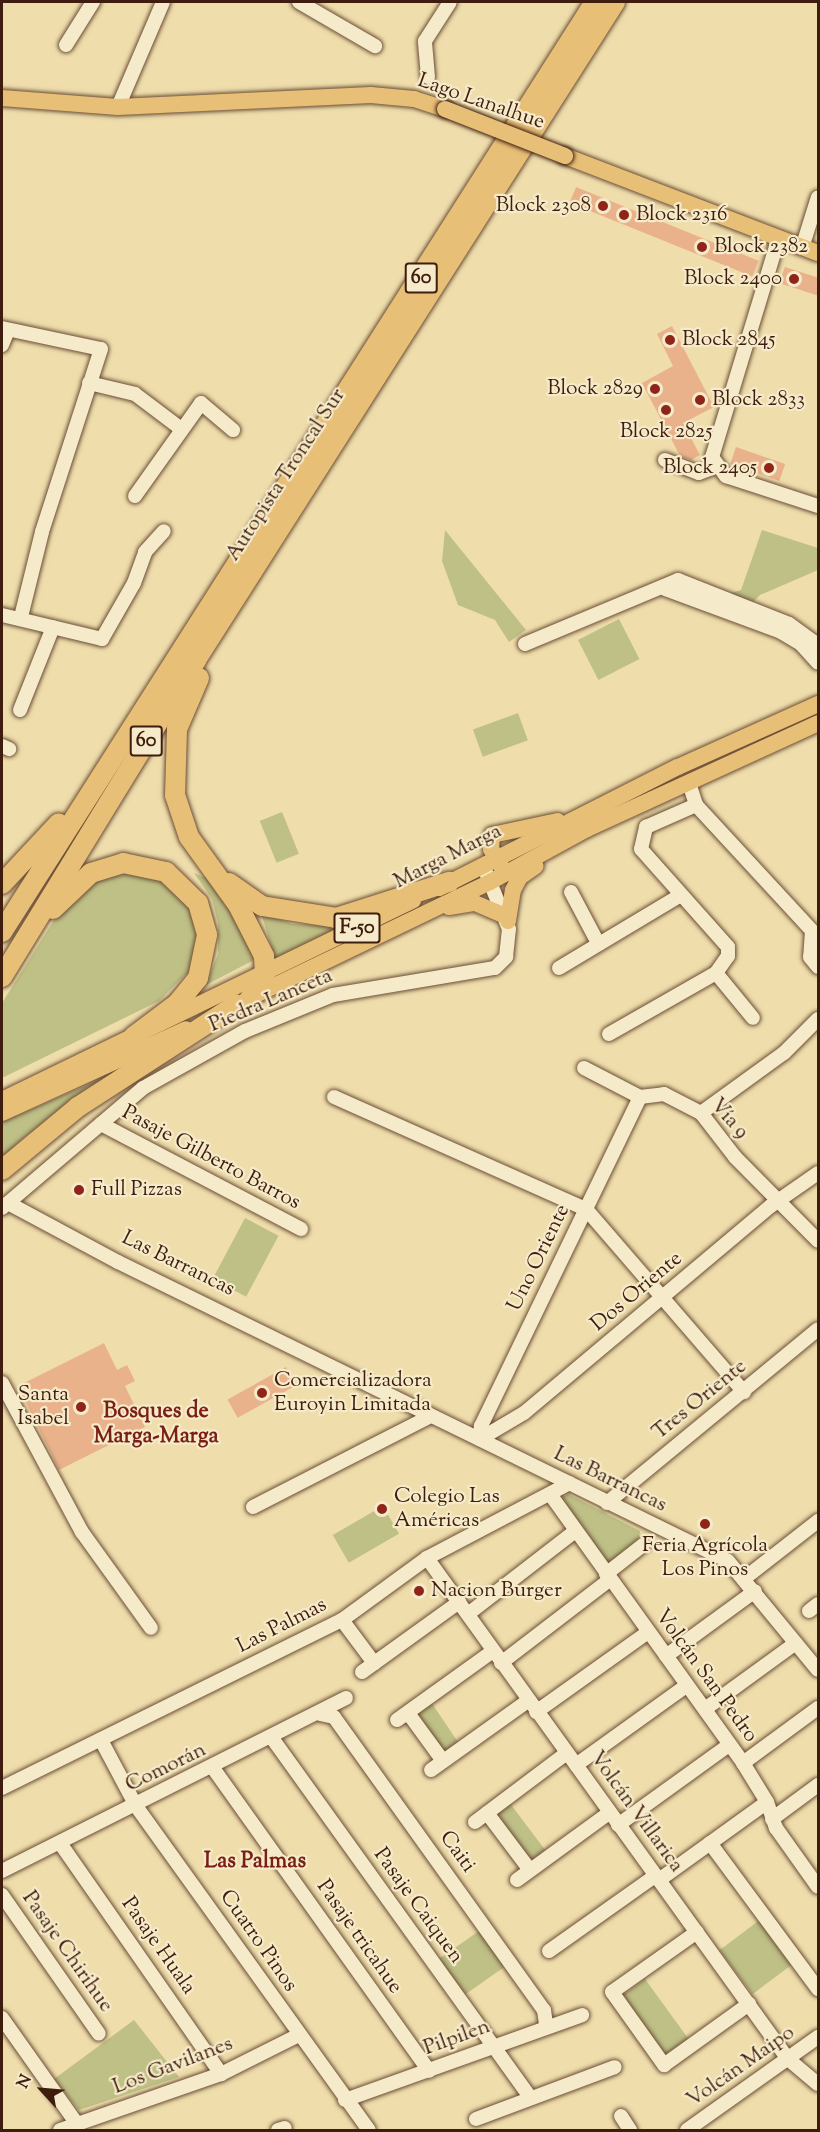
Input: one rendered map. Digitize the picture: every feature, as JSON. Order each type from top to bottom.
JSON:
[{"type":"highway","name":"Autopista Troncal Sur","points":[[2,932],[595,2]]},
{"type":"highway","name":"Autopista Troncal Sur","points":[[2,977],[279,528],[615,2]]},
{"type":"highway","points":[[2,1170],[103,1089],[244,1001],[265,974],[264,956],[251,927],[186,831],[175,795],[172,763],[177,729],[189,696],[279,528]]},
{"type":"highway","points":[[2,884],[56,826],[116,750]]},
{"type":"highway","points":[[205,862],[262,906],[304,916],[336,918],[368,911],[449,882]]},
{"type":"highway","points":[[15,956],[58,902],[91,873],[134,863],[176,878],[202,913],[206,957],[198,978],[178,1003],[133,1037]]},
{"type":"main road","name":"Lago Lanalhue","points":[[2,98],[118,107],[371,95],[414,99],[778,240],[810,250]]},
{"type":"main road","name":"Marga Marga","points":[[2,1113],[244,1001],[490,882],[580,824],[819,704]]},
{"type":"main road","name":"Marga Marga","points":[[2,1101],[265,974],[489,862],[580,824],[682,786],[819,723]]},
{"type":"main road","points":[[507,872],[489,862],[490,840],[497,832],[580,824]]},
{"type":"main road","points":[[430,911],[475,903],[507,919],[520,877],[580,824]]},
{"type":"street","points":[[66,45],[93,2]]},
{"type":"street","points":[[118,107],[164,2]]},
{"type":"street","points":[[299,2],[375,46]]},
{"type":"street","points":[[428,77],[425,41],[450,2]]},
{"type":"street","points":[[810,250],[819,197]]},
{"type":"street","points":[[778,240],[712,452],[715,467],[726,476],[819,506]]},
{"type":"street","points":[[2,345],[5,329],[101,349],[42,532],[21,617]]},
{"type":"street","points":[[89,383],[135,394],[180,428]]},
{"type":"street","points":[[135,496],[180,428],[201,403],[233,430]]},
{"type":"street","points":[[665,460],[699,472],[715,467]]},
{"type":"street","points":[[2,615],[21,617],[102,639],[134,583],[145,552],[164,531]]},
{"type":"street","points":[[525,644],[665,589],[678,580],[789,624],[819,645]]},
{"type":"street","points":[[665,589],[781,632],[801,644],[819,663]]},
{"type":"street","points":[[20,710],[53,627]]},
{"type":"street","points":[[682,786],[691,806],[815,934],[810,957],[819,967]]},
{"type":"street","points":[[609,1034],[716,973],[728,957],[728,947],[641,849],[640,837],[646,827],[691,806]]},
{"type":"street","name":"Piedra Lanceta","points":[[5,1206],[143,1088],[194,1058],[294,1010],[363,988],[419,978],[469,976],[495,968],[510,945],[507,919],[490,882],[489,862]]},
{"type":"street","points":[[571,892],[598,943]]},
{"type":"street","points":[[559,968],[681,895]]},
{"type":"street","points":[[716,973],[753,1018]]},
{"type":"street","points":[[701,1113],[784,1053],[819,1019]]},
{"type":"street","name":"Vía 9","points":[[584,1068],[640,1097],[663,1094],[701,1113],[735,1157],[782,1200],[819,1241]]},
{"type":"street","points":[[334,1097],[586,1209],[744,1392]]},
{"type":"street","name":"Uno Oriente","points":[[480,1439],[481,1426],[640,1097]]},
{"type":"street","name":"Pasaje Gilberto Barros","points":[[101,1124],[301,1229]]},
{"type":"street","name":"Dos Oriente","points":[[480,1439],[524,1413],[782,1200],[819,1173]]},
{"type":"street","name":"Las Barrancas","points":[[5,1206],[189,1294],[431,1416],[728,1561],[745,1578],[819,1670]]},
{"type":"street","name":"Tres Oriente","points":[[607,1503],[819,1329]]},
{"type":"street","points":[[2,1383],[82,1532],[151,1628]]},
{"type":"street","points":[[253,1508],[431,1416]]},
{"type":"street","name":"Las Palmas","points":[[2,1788],[102,1742],[342,1620],[427,1558],[570,1483]]},
{"type":"street","name":"Volcán San Pedro","points":[[550,1494],[574,1532],[743,1763],[767,1802],[772,1819],[819,1887]]},
{"type":"street","points":[[745,1578],[819,1521]]},
{"type":"street","points":[[468,1614],[574,1532]]},
{"type":"street","points":[[501,1664],[643,1545]]},
{"type":"street","name":"Volcán Villarica","points":[[427,1558],[501,1664],[788,2059],[819,2084]]},
{"type":"street","points":[[666,1656],[755,1591]]},
{"type":"street","points":[[362,1672],[459,1602]]},
{"type":"street","points":[[342,1620],[374,1663]]},
{"type":"street","points":[[431,1770],[648,1632]]},
{"type":"street","points":[[705,1709],[796,1643]]},
{"type":"street","points":[[443,1761],[402,1717],[494,1651]]},
{"type":"street","points":[[576,1765],[686,1686]]},
{"type":"street","name":"Comorán","points":[[2,1871],[213,1768],[320,1714],[346,1698]]},
{"type":"street","points":[[743,1763],[819,1708]]},
{"type":"street","name":"Caiti","points":[[320,1714],[334,1717],[544,2010],[546,2025]]},
{"type":"street","name":"Pasaje Caiquen","points":[[272,1738],[531,2098]]},
{"type":"street","name":"Cuatro Pinos","points":[[102,1742],[136,1806],[345,2100],[369,2130]]},
{"type":"street","points":[[618,1826],[729,1745]]},
{"type":"street","points":[[475,1822],[567,1753]]},
{"type":"street","name":"Pasaje tricahue","points":[[213,1768],[429,2071]]},
{"type":"street","points":[[772,1819],[819,1785]]},
{"type":"street","points":[[549,1951],[767,1802]]},
{"type":"street","points":[[487,1813],[530,1870]]},
{"type":"street","points":[[517,1880],[609,1813]]},
{"type":"street","name":"Pasaje Huala","points":[[60,1843],[221,2074]]},
{"type":"street","points":[[710,1843],[819,1989]]},
{"type":"street","points":[[806,1870],[819,1862]]},
{"type":"street","name":"Pasaje Chirihue","points":[[2,1895],[99,2034]]},
{"type":"street","points":[[697,1932],[612,1992],[664,2065],[749,2004]]},
{"type":"street","name":"Pilpilen","points":[[345,2100],[493,2048],[546,2025],[582,2015]]},
{"type":"street","points":[[2,2018],[77,2124]]},
{"type":"street","name":"Los Gavilanes","points":[[60,2130],[221,2074],[299,2035]]},
{"type":"street","name":"Volcán Maipo","points":[[687,2130],[819,2037]]},
{"type":"street","points":[[476,2119],[615,2067]]},
{"type":"street","points":[[621,2116],[630,2130]]},
{"type":"green space","points":[[445,530],[526,630],[509,642],[495,620],[458,605],[442,561]]},
{"type":"green space","points":[[762,530],[818,548],[818,570],[760,595],[753,602],[727,594],[741,590]]},
{"type":"green space","points":[[619,619],[639,659],[598,680],[578,640]]},
{"type":"green space","points":[[518,713],[528,740],[483,757],[473,729]]},
{"type":"green space","points":[[282,812],[299,854],[277,863],[260,821]]},
{"type":"green space","points":[[121,873],[153,873],[179,890],[196,915],[199,944],[190,970],[159,1001],[2,1078],[2,1003],[56,917],[89,885]]},
{"type":"green space","points":[[194,873],[214,881],[257,953],[252,961],[206,985],[218,954],[218,923],[212,899]]},
{"type":"green space","points":[[261,913],[293,924],[344,926],[275,959]]},
{"type":"green space","points":[[110,1075],[26,1136],[2,1159],[2,1122]]},
{"type":"green space","points":[[245,1218],[279,1236],[246,1297],[213,1279]]},
{"type":"green space","points":[[568,1494],[640,1531],[638,1543],[606,1567],[558,1500]]},
{"type":"green space","points":[[383,1506],[399,1534],[349,1563],[333,1535]]},
{"type":"green space","points":[[431,1702],[459,1743],[438,1757],[410,1716]]},
{"type":"green space","points":[[509,1802],[546,1852],[530,1864],[493,1814]]},
{"type":"green space","points":[[761,1919],[794,1963],[753,1994],[719,1950]]},
{"type":"green space","points":[[479,1931],[504,1967],[464,1995],[439,1959]]},
{"type":"green space","points":[[645,1979],[688,2039],[664,2057],[621,1997]]},
{"type":"green space","points":[[134,2020],[179,2077],[79,2110],[54,2079]]},
{"type":"building","points":[[576,187],[759,261],[752,277],[570,203]]},
{"type":"building","name":"Block 2400","points":[[785,267],[819,278],[819,296],[779,283]]},
{"type":"building","points":[[672,326],[714,407],[683,423],[700,455],[691,460],[680,456],[642,383],[673,366],[657,334]]},
{"type":"building","points":[[736,447],[785,464],[779,481],[730,464]]},
{"type":"building","name":"Santa Isabel","points":[[104,1343],[117,1370],[127,1365],[135,1381],[125,1386],[145,1427],[59,1470],[18,1386]]},
{"type":"building","name":"Comercializadora Euroyin Limitada","points":[[286,1367],[296,1385],[238,1418],[227,1399]]},
{"type":"place","name":"Block 2308","points":[[603,206]]},
{"type":"place","name":"Block 2316","points":[[624,215]]},
{"type":"place","name":"Block 2382","points":[[702,247]]},
{"type":"place","name":"Block 2400","points":[[794,279]]},
{"type":"place","name":"Block 2845","points":[[670,340]]},
{"type":"place","name":"Block 2829","points":[[655,389]]},
{"type":"place","name":"Block 2833","points":[[700,400]]},
{"type":"place","name":"Block 2825","points":[[666,410]]},
{"type":"place","name":"Block 2405","points":[[769,468]]},
{"type":"place","name":"Full Pizzas","points":[[79,1190]]},
{"type":"place","name":"Comercializadora Euroyin Limitada","points":[[262,1393]]},
{"type":"place","name":"Santa Isabel","points":[[81,1407]]},
{"type":"place","name":"Colegio Las Américas","points":[[382,1509]]},
{"type":"place","name":"Feria Agrícola Los Pinos","points":[[705,1524]]},
{"type":"place","name":"Nacion Burger","points":[[419,1591]]},
{"type":"district","name":"Bosques de Marga-Marga","points":[[156,1424]]},
{"type":"district","name":"Las Palmas","points":[[255,1863]]}]
